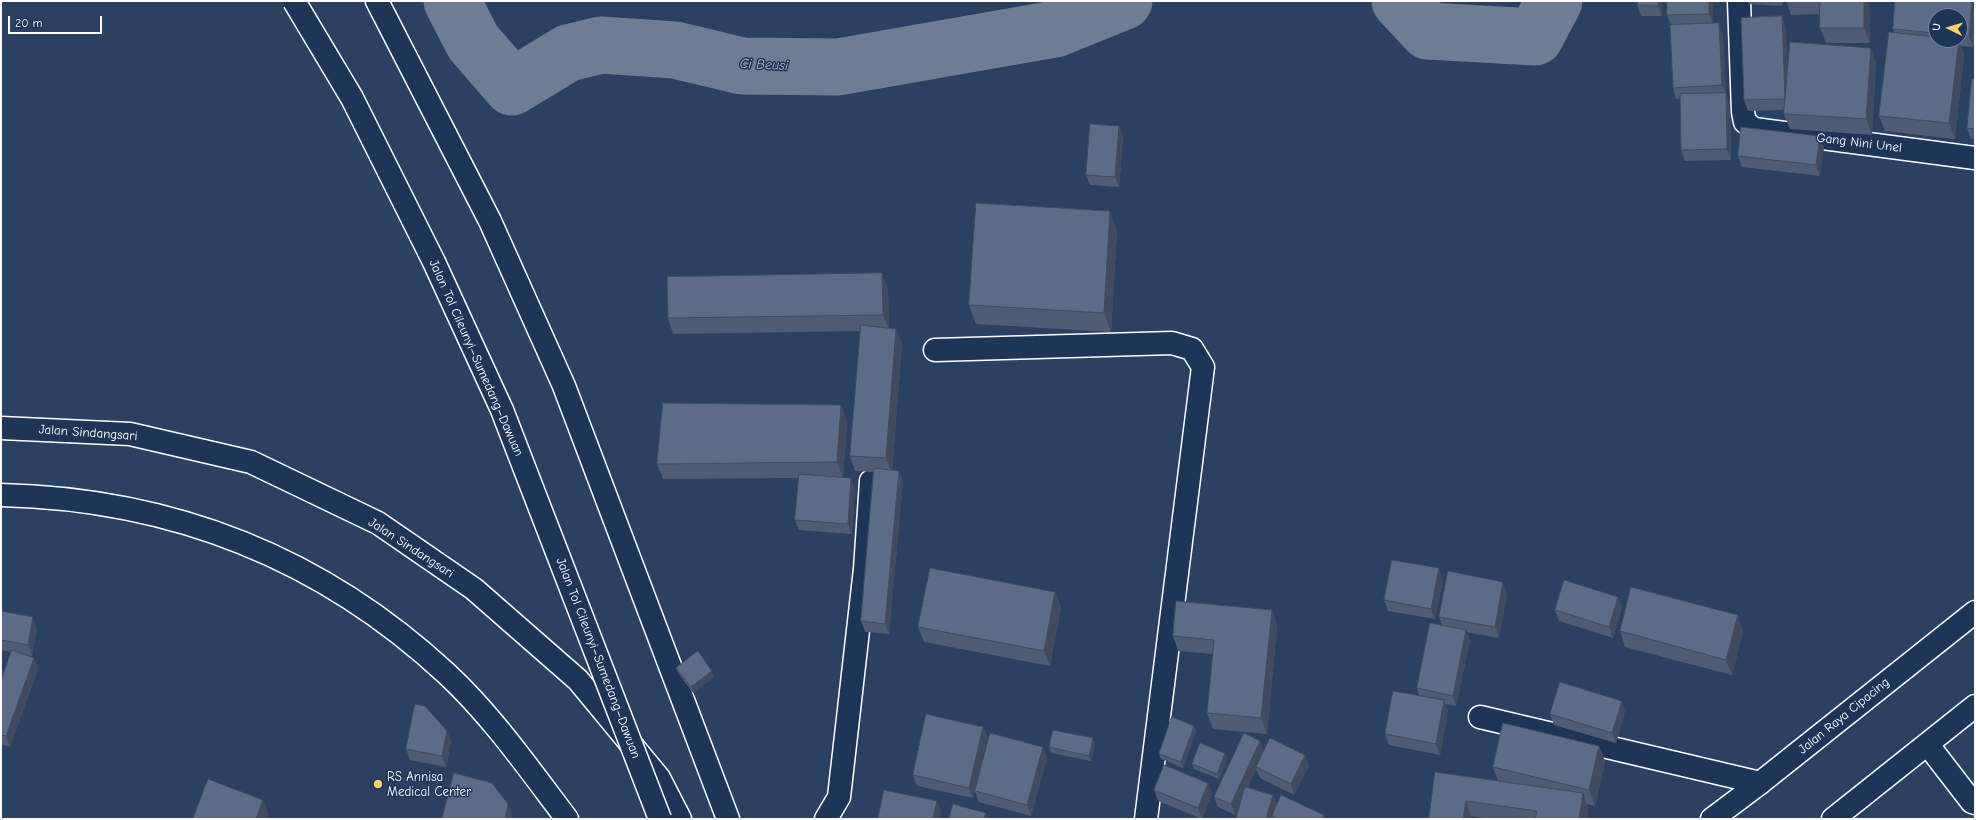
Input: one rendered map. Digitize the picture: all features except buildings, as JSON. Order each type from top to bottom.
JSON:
[{"type":"main road","name":"Jalan Tol Cileunyi–Sumedang–Dawuan","points":[[294,1],[352,98],[434,262],[502,410],[660,819]]},
{"type":"main road","points":[[376,1],[490,221],[564,386],[728,819]]},
{"type":"main road","name":"Gang Nini Unel","points":[[1740,1],[1743,112],[1745,122],[1754,130],[1975,158]]},
{"type":"main road","points":[[935,350],[1172,344],[1192,350],[1203,367],[1146,819]]},
{"type":"main road","name":"Jalan Sindangsari","points":[[1,428],[130,434],[250,462],[378,523],[474,589],[578,680],[658,778],[680,819]]},
{"type":"main road","points":[[826,819],[839,797],[865,569],[871,481]]},
{"type":"main road","points":[[1,495],[92,501],[152,513],[212,531],[273,555],[331,588],[386,622],[448,675],[506,737],[566,819]]},
{"type":"main road","name":"Jalan Raya Cipacing","points":[[1712,819],[1760,783],[1975,612]]},
{"type":"main road","points":[[1833,819],[1928,745],[1975,706]]},
{"type":"main road","points":[[1480,717],[1760,783]]},
{"type":"main road","points":[[1928,745],[1972,802],[1975,803]]},
{"type":"main road","points":[[1153,819],[1159,819]]},
{"type":"waterway","name":"Ci Beusi","points":[[452,1],[473,42],[512,87],[568,53],[601,45],[675,50],[742,66],[838,67],[1055,29],[1124,1]]},
{"type":"waterway","points":[[1400,1],[1428,31],[1535,37],[1554,1]]},
{"type":"place","name":"RS Annisa Medical Center","points":[[378,784]]}]
